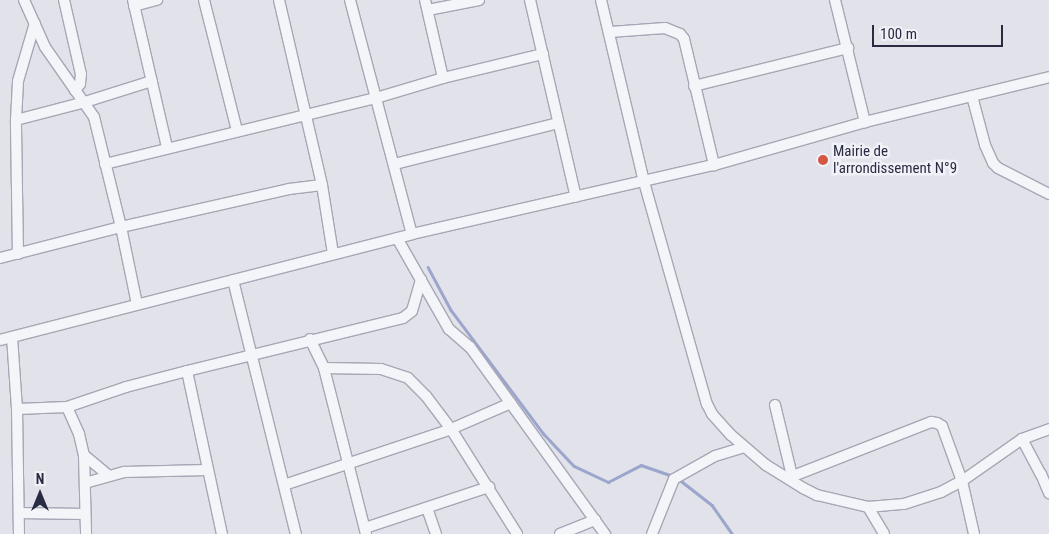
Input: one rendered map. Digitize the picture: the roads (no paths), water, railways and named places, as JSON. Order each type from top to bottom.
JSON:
[{"type":"street","points":[[24,0],[45,47],[84,102],[97,126],[137,304]]},
{"type":"street","points":[[64,0],[81,74],[80,84],[75,90]]},
{"type":"street","points":[[157,0],[133,3],[167,147]]},
{"type":"street","points":[[204,0],[237,130]]},
{"type":"street","points":[[279,0],[322,185],[333,254]]},
{"type":"street","points":[[350,0],[412,234]]},
{"type":"street","points":[[443,78],[426,5],[480,0]]},
{"type":"street","points":[[530,0],[576,197]]},
{"type":"street","points":[[601,0],[644,182],[707,404],[720,424],[744,447],[766,465],[790,477],[817,495],[868,507],[904,504],[941,492],[962,481],[1022,439],[1049,429]]},
{"type":"street","points":[[835,0],[865,122]]},
{"type":"street","points":[[18,254],[16,120],[19,75],[34,23]]},
{"type":"street","points":[[610,32],[665,28],[676,31],[684,39],[714,164]]},
{"type":"street","points":[[694,86],[848,48]]},
{"type":"street","points":[[105,164],[306,113],[376,98],[443,78],[543,54]]},
{"type":"street","points":[[0,340],[412,234],[644,182],[865,122],[1049,77]]},
{"type":"street","points":[[16,120],[152,81]]},
{"type":"street","points":[[972,96],[985,145],[993,163],[998,168],[1049,194]]},
{"type":"street","points":[[395,164],[558,123]]},
{"type":"street","points":[[0,258],[121,227],[289,189],[322,185]]},
{"type":"street","points":[[397,238],[450,329],[470,347],[605,534]]},
{"type":"street","points":[[17,410],[66,407],[126,387],[187,370],[252,356],[310,339],[409,315],[414,308],[420,279]]},
{"type":"street","points":[[233,280],[296,534]]},
{"type":"street","points":[[12,337],[17,410],[19,534]]},
{"type":"street","points":[[310,339],[324,368],[366,531],[490,487]]},
{"type":"street","points":[[324,368],[367,367],[403,375],[426,396],[451,429],[490,487],[517,534]]},
{"type":"street","points":[[187,370],[222,534]]},
{"type":"street","points":[[284,485],[451,429],[511,403]]},
{"type":"street","points":[[775,405],[790,477]]},
{"type":"street","points":[[66,407],[79,434],[84,455],[86,534]]},
{"type":"street","points":[[790,477],[934,422],[942,426],[962,481],[974,534]]},
{"type":"street","points":[[1022,439],[1042,474],[1049,493]]},
{"type":"street","points":[[652,534],[674,479],[715,456],[744,447]]},
{"type":"street","points":[[84,455],[108,475]]},
{"type":"street","points":[[85,482],[108,475],[138,471],[207,470]]},
{"type":"street","points":[[868,507],[884,534]]},
{"type":"street","points":[[427,508],[436,534]]},
{"type":"street","points":[[19,513],[85,514]]},
{"type":"street","points":[[560,534],[595,520]]},
{"type":"waterway","points":[[428,267],[451,310],[543,433],[574,466],[608,482],[641,465],[673,476]]},
{"type":"waterway","points":[[680,480],[712,505],[732,534]]},
{"type":"place","name":"Mairie de l'arrondissement N°9","points":[[823,160]]}]
